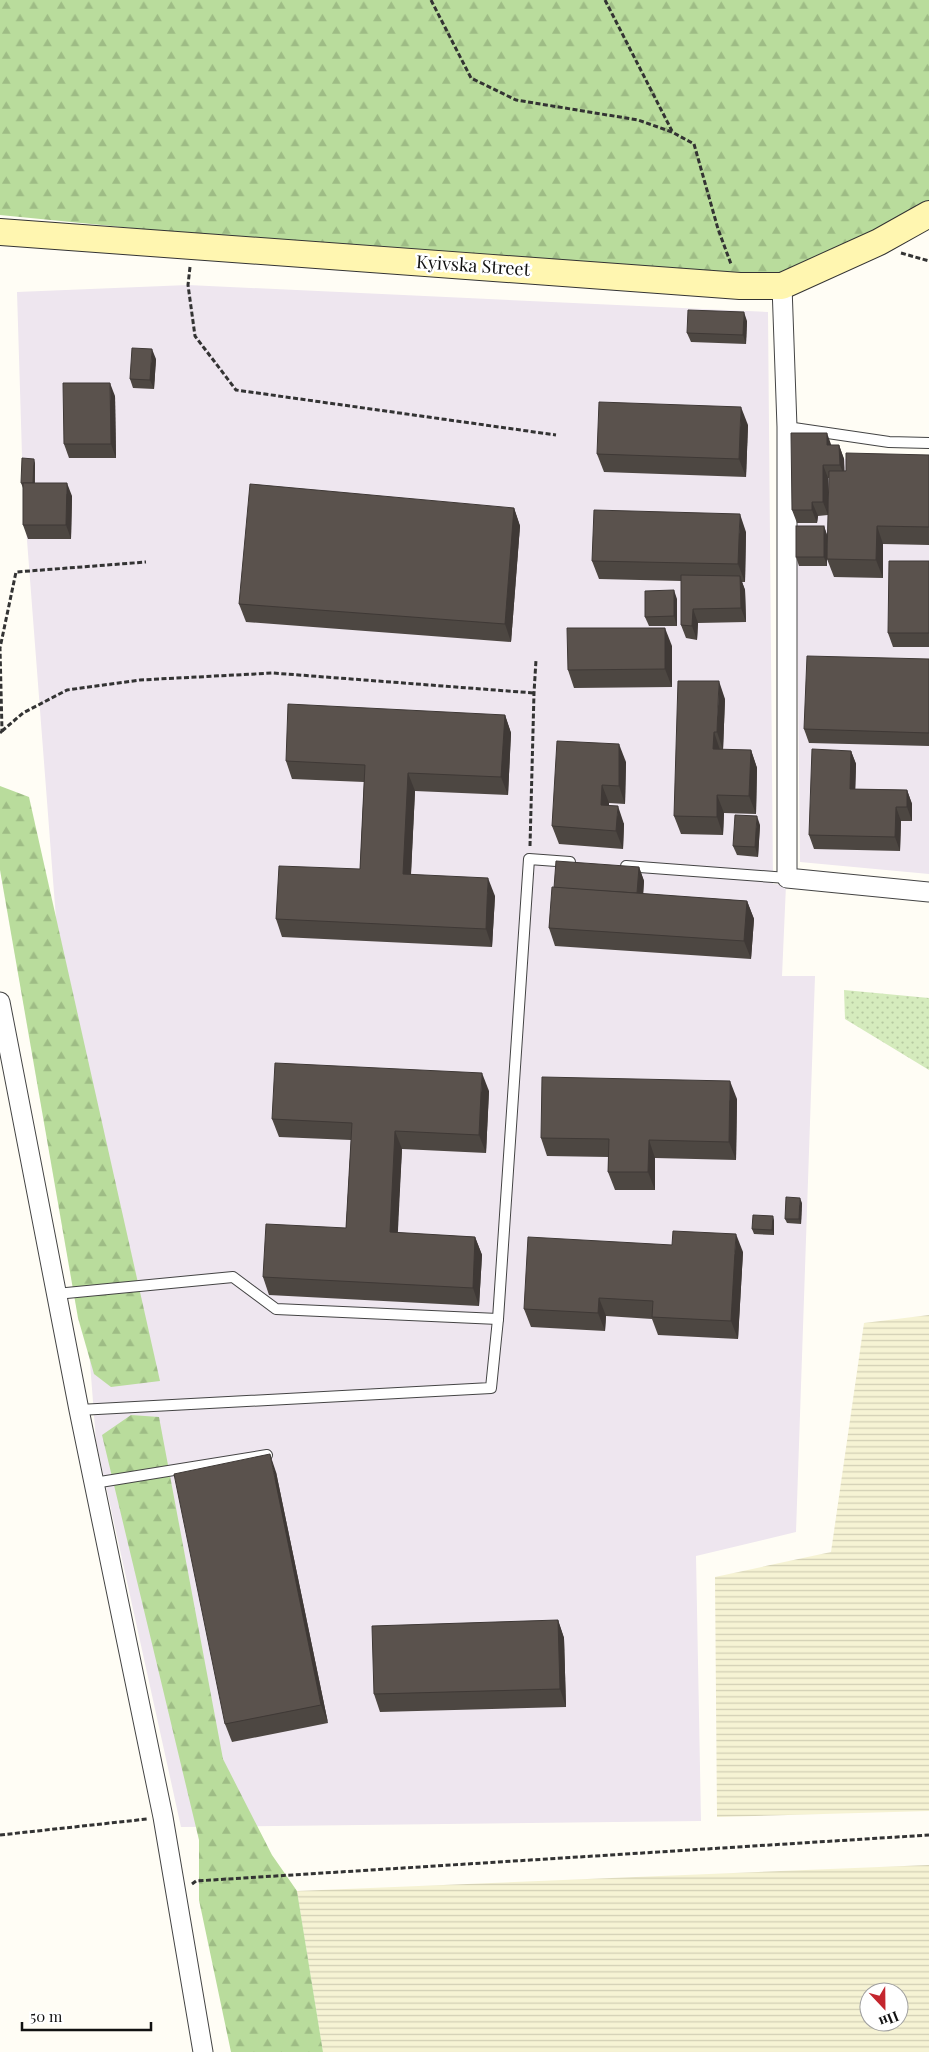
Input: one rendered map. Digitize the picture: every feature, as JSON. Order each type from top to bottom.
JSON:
[{"type":"street","name":"Kyivska Street","points":[[0,232],[740,286],[782,286],[879,242],[929,214]]},
{"type":"street","points":[[782,286],[787,427],[788,878],[929,892]]},
{"type":"street","points":[[0,1002],[79,1410],[178,1895],[203,2052]]},
{"type":"lane","points":[[787,427],[889,442],[929,444]]},
{"type":"lane","points":[[79,1410],[491,1388],[498,1319],[530,859],[579,863]]},
{"type":"lane","points":[[619,866],[788,878]]},
{"type":"lane","points":[[56,1294],[232,1278],[276,1309],[498,1319]]},
{"type":"lane","points":[[94,1483],[267,1455]]},
{"type":"path","points":[[431,0],[471,78],[516,100],[638,120],[672,132],[694,144],[718,229],[740,286]]},
{"type":"path","points":[[605,0],[672,132]]},
{"type":"path","points":[[191,246],[188,285],[195,336],[236,390],[556,435]]},
{"type":"path","points":[[1,732],[0,648],[16,572],[146,562]]},
{"type":"path","points":[[530,859],[536,660]]},
{"type":"path","points":[[1,732],[23,713],[67,690],[140,680],[274,674],[534,693]]},
{"type":"path","points":[[0,1835],[162,1817]]},
{"type":"path","points":[[178,1895],[196,1881],[929,1835]]},
{"type":"shaded area","points":[[188,285],[768,312],[773,884],[786,885],[782,976],[815,976],[796,1532],[696,1556],[701,1821],[181,1827],[96,1441],[23,488],[17,292]]},
{"type":"shaded area","points":[[929,458],[929,874],[800,862],[796,514],[832,459]]},
{"type":"shaded area","points":[[929,1315],[929,1811],[717,1817],[715,1577],[831,1552],[864,1323]]},
{"type":"shaded area","points":[[929,1865],[929,2052],[323,2052],[297,1891]]},
{"type":"green space","points":[[0,0],[929,0],[929,213],[782,286],[710,285],[0,215]]},
{"type":"green space","points":[[0,786],[29,797],[160,1381],[111,1387],[94,1374],[78,1318],[0,870]]},
{"type":"green space","points":[[844,990],[929,998],[929,1070],[845,1019]]},
{"type":"green space","points":[[131,1415],[159,1417],[223,1759],[272,1855],[297,1891],[323,2052],[231,2052],[199,1900],[199,1840],[102,1435]]},
{"type":"building","points":[[688,310],[744,312],[743,335],[687,333]]},
{"type":"building","points":[[132,348],[152,349],[150,380],[130,379]]},
{"type":"building","points":[[63,383],[110,383],[111,444],[64,444]]},
{"type":"building","points":[[599,402],[741,407],[739,459],[597,454]]},
{"type":"building","points":[[791,433],[827,433],[827,445],[839,445],[840,465],[823,465],[823,502],[812,502],[812,510],[792,510]]},
{"type":"building","points":[[846,453],[929,455],[929,527],[877,526],[876,560],[827,559],[829,471],[846,471]]},
{"type":"building","points":[[22,458],[34,459],[33,483],[21,483]]},
{"type":"building","points":[[23,483],[67,483],[66,525],[23,525]]},
{"type":"building","points":[[250,484],[514,508],[505,624],[239,604]]},
{"type":"building","points":[[594,510],[740,514],[738,564],[592,561]]},
{"type":"building","points":[[796,526],[824,526],[824,557],[796,557]]},
{"type":"building","points":[[889,561],[929,561],[929,633],[888,633]]},
{"type":"building","points":[[681,575],[740,576],[741,608],[693,609],[692,626],[681,625]]},
{"type":"building","points":[[674,590],[674,616],[645,617],[645,591]]},
{"type":"building","points":[[567,628],[665,628],[665,669],[568,670]]},
{"type":"building","points":[[807,656],[929,659],[929,733],[804,729]]},
{"type":"building","points":[[678,681],[719,681],[717,732],[714,732],[713,749],[751,750],[749,796],[717,795],[717,817],[674,816]]},
{"type":"building","points":[[288,704],[505,715],[501,777],[408,773],[403,874],[488,878],[486,929],[276,919],[279,866],[360,869],[365,765],[286,761]]},
{"type":"building","points":[[557,741],[619,744],[619,786],[602,785],[601,805],[618,806],[616,831],[552,826]]},
{"type":"building","points":[[812,749],[851,751],[850,789],[907,790],[907,807],[896,807],[895,837],[809,835]]},
{"type":"building","points":[[735,815],[757,816],[755,847],[733,846]]},
{"type":"building","points":[[556,861],[639,867],[637,893],[554,888]]},
{"type":"building","points":[[552,887],[747,901],[744,941],[549,928]]},
{"type":"building","points":[[275,1063],[482,1073],[479,1135],[395,1131],[390,1232],[475,1237],[473,1288],[263,1277],[266,1224],[346,1228],[352,1123],[272,1119]]},
{"type":"building","points":[[542,1077],[730,1081],[729,1142],[649,1140],[648,1172],[608,1172],[609,1139],[541,1138]]},
{"type":"building","points":[[786,1197],[800,1198],[799,1219],[785,1219]]},
{"type":"building","points":[[753,1215],[773,1216],[772,1230],[752,1229]]},
{"type":"building","points":[[673,1231],[736,1234],[731,1321],[652,1317],[653,1301],[599,1298],[598,1313],[524,1309],[528,1237],[672,1245]]},
{"type":"building","points":[[270,1454],[321,1705],[225,1724],[174,1474]]},
{"type":"building","points":[[558,1620],[560,1689],[374,1694],[372,1626]]}]
